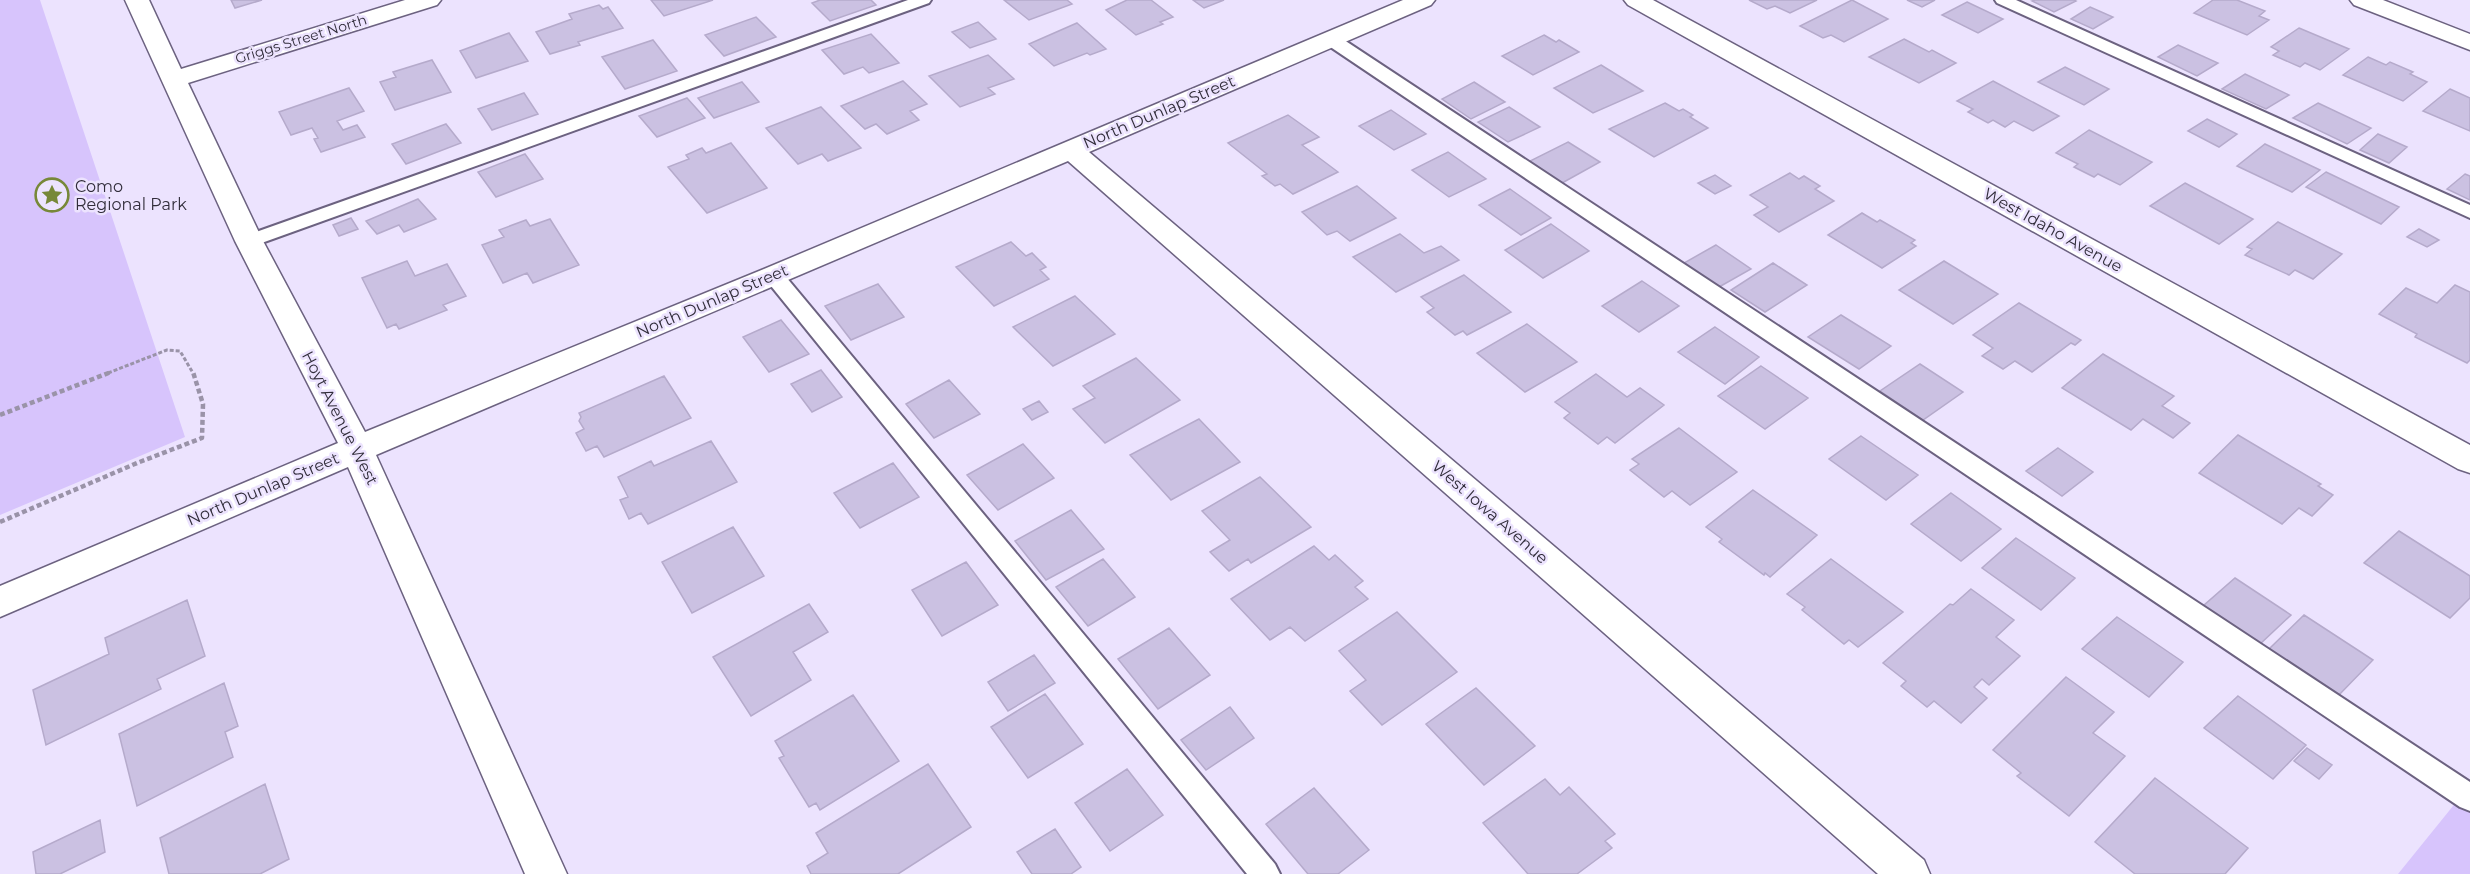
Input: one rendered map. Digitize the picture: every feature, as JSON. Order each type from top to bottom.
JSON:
[{"type":"street","name":"Hoyt Avenue West","points":[[138,0],[249,241],[357,449],[546,874]]},
{"type":"street","name":"Griggs Street North","points":[[174,79],[429,0]]},
{"type":"street","name":"North Dunlap Street","points":[[0,602],[357,449],[774,276],[1423,0]]},
{"type":"street","name":"West Idaho Avenue","points":[[1636,0],[2470,460]]},
{"type":"street","points":[[2362,0],[2470,43]]},
{"type":"street","name":"West Iowa Avenue","points":[[1071,150],[1910,874]]},
{"type":"lane","points":[[249,241],[923,0]]},
{"type":"lane","points":[[2003,0],[2470,212]]},
{"type":"lane","points":[[1332,40],[2470,798]]},
{"type":"lane","points":[[774,276],[1265,874]]},
{"type":"path","points":[[0,415],[167,350],[180,351],[197,379],[206,426],[202,438],[186,447],[139,462],[26,513],[0,522]]},
{"type":"shaded area","name":"Como Regional Park","points":[[0,0],[40,0],[185,437],[0,515]]},
{"type":"shaded area","points":[[2470,785],[2470,874],[2398,874]]},
{"type":"building","points":[[231,0],[262,0],[235,8]]},
{"type":"building","points":[[651,0],[713,0],[664,16]]},
{"type":"building","points":[[820,0],[871,0],[876,5],[830,21],[812,3]]},
{"type":"building","points":[[1004,0],[1067,0],[1072,4],[1029,20]]},
{"type":"building","points":[[1127,0],[1151,0],[1173,17],[1160,22],[1163,24],[1136,35],[1106,10]]},
{"type":"building","points":[[1193,0],[1224,0],[1204,8]]},
{"type":"building","points":[[1749,0],[1817,0],[1790,13],[1775,6],[1767,9]]},
{"type":"building","points":[[1852,0],[1888,19],[1844,42],[1831,35],[1823,38],[1800,26]]},
{"type":"building","points":[[1907,0],[1935,0],[1922,7]]},
{"type":"building","points":[[2213,0],[2237,0],[2265,11],[2259,16],[2269,20],[2247,35],[2194,13]]},
{"type":"building","points":[[2032,1],[2076,1],[2054,12]]},
{"type":"building","points":[[1967,2],[2003,19],[1978,33],[1942,15]]},
{"type":"building","points":[[599,5],[603,9],[608,7],[623,28],[578,42],[580,45],[550,54],[536,32],[572,19],[569,14]]},
{"type":"building","points":[[2090,7],[2113,17],[2093,29],[2071,19]]},
{"type":"building","points":[[756,17],[776,37],[724,56],[705,35]]},
{"type":"building","points":[[978,22],[996,39],[970,48],[952,32]]},
{"type":"building","points":[[1077,23],[1106,49],[1090,55],[1087,53],[1054,66],[1029,44]]},
{"type":"building","points":[[2299,28],[2349,49],[2320,70],[2305,63],[2300,67],[2273,55],[2279,51],[2271,47]]},
{"type":"building","points":[[509,33],[528,61],[476,78],[460,51]]},
{"type":"building","points":[[871,34],[899,63],[869,73],[863,67],[844,74],[822,50]]},
{"type":"building","points":[[1544,35],[1556,42],[1559,40],[1579,52],[1533,75],[1502,56]]},
{"type":"building","points":[[1904,39],[1956,63],[1919,83],[1869,57]]},
{"type":"building","points":[[653,40],[677,71],[625,89],[602,57]]},
{"type":"building","points":[[2178,45],[2218,63],[2197,76],[2158,57]]},
{"type":"building","points":[[988,55],[1014,79],[988,88],[995,94],[960,107],[929,76]]},
{"type":"building","points":[[2368,57],[2386,65],[2390,62],[2413,72],[2410,74],[2427,82],[2403,101],[2343,75]]},
{"type":"building","points":[[432,60],[451,92],[395,110],[380,82],[396,77],[393,72]]},
{"type":"building","points":[[1601,65],[1643,91],[1593,113],[1554,88]]},
{"type":"building","points":[[2065,67],[2109,89],[2084,105],[2038,82]]},
{"type":"building","points":[[2245,74],[2289,95],[2266,109],[2222,89]]},
{"type":"building","points":[[903,81],[927,104],[910,111],[919,120],[887,134],[876,124],[865,129],[841,106]]},
{"type":"building","points":[[1993,81],[2059,116],[2033,131],[2014,121],[2005,127],[1993,120],[1988,123],[1968,112],[1973,109],[1957,101]]},
{"type":"building","points":[[742,82],[759,102],[714,118],[698,98]]},
{"type":"building","points":[[1474,82],[1505,102],[1471,119],[1442,99]]},
{"type":"building","points":[[349,88],[364,111],[337,121],[343,130],[357,125],[365,137],[321,152],[314,139],[318,138],[312,128],[291,135],[279,112]]},
{"type":"building","points":[[2450,89],[2470,98],[2470,131],[2423,111]]},
{"type":"building","points":[[524,93],[538,114],[492,130],[478,109]]},
{"type":"building","points":[[687,98],[705,118],[657,137],[639,116]]},
{"type":"building","points":[[1665,103],[1679,111],[1683,109],[1693,115],[1690,117],[1708,128],[1654,157],[1609,129]]},
{"type":"building","points":[[2318,103],[2371,128],[2347,144],[2293,118]]},
{"type":"building","points":[[821,107],[861,148],[828,161],[822,154],[798,164],[766,128]]},
{"type":"building","points":[[1509,107],[1540,127],[1508,142],[1478,122]]},
{"type":"building","points":[[1391,110],[1426,134],[1394,150],[1359,126]]},
{"type":"building","points":[[1288,115],[1319,137],[1302,145],[1338,172],[1293,194],[1280,184],[1275,186],[1262,176],[1267,174],[1228,143]]},
{"type":"building","points":[[2207,119],[2237,134],[2219,147],[2188,131]]},
{"type":"building","points":[[446,124],[461,143],[406,164],[392,144]]},
{"type":"building","points":[[2089,130],[2152,162],[2120,185],[2098,174],[2094,177],[2074,167],[2078,164],[2056,153]]},
{"type":"building","points":[[2378,134],[2407,147],[2389,163],[2360,150]]},
{"type":"building","points":[[1568,142],[1600,162],[1562,183],[1530,161]]},
{"type":"building","points":[[731,143],[767,188],[707,213],[668,167],[689,159],[686,155],[702,148],[706,153]]},
{"type":"building","points":[[2265,144],[2320,170],[2292,192],[2237,166]]},
{"type":"building","points":[[1448,152],[1486,179],[1449,197],[1412,170]]},
{"type":"building","points":[[525,154],[543,179],[496,197],[478,172]]},
{"type":"building","points":[[2326,172],[2399,207],[2381,224],[2306,187]]},
{"type":"building","points":[[1790,173],[1799,179],[1804,176],[1820,186],[1815,189],[1834,201],[1779,232],[1754,215],[1768,207],[1750,195]]},
{"type":"building","points":[[2465,174],[2470,176],[2470,200],[2447,189]]},
{"type":"building","points":[[1715,175],[1731,186],[1715,194],[1698,183]]},
{"type":"building","points":[[2185,183],[2253,219],[2219,244],[2150,206]]},
{"type":"building","points":[[1357,186],[1396,218],[1350,241],[1337,231],[1327,235],[1302,212]]},
{"type":"building","points":[[1510,189],[1551,218],[1521,235],[1479,205]]},
{"type":"building","points":[[418,199],[436,219],[404,232],[399,225],[377,234],[366,221]]},
{"type":"building","points":[[1862,213],[1877,222],[1880,220],[1915,240],[1911,243],[1916,246],[1882,268],[1828,235]]},
{"type":"building","points":[[351,218],[358,229],[339,236],[333,225]]},
{"type":"building","points":[[550,219],[579,265],[533,283],[527,273],[503,283],[482,245],[504,237],[499,230],[526,220],[530,226]]},
{"type":"building","points":[[2278,222],[2342,254],[2313,279],[2295,270],[2289,275],[2245,255],[2252,249],[2247,247]]},
{"type":"building","points":[[1551,224],[1589,251],[1543,278],[1505,250]]},
{"type":"building","points":[[2419,229],[2439,240],[2427,247],[2407,237]]},
{"type":"building","points":[[1400,234],[1424,253],[1441,246],[1459,260],[1396,292],[1353,257]]},
{"type":"building","points":[[1011,242],[1026,256],[1032,253],[1046,267],[1040,270],[1049,279],[994,306],[956,267]]},
{"type":"building","points":[[1716,245],[1751,269],[1719,287],[1684,263]]},
{"type":"building","points":[[407,261],[415,276],[447,264],[466,296],[443,305],[447,310],[399,329],[396,324],[387,328],[362,278]]},
{"type":"building","points":[[1944,261],[1998,294],[1953,324],[1899,290]]},
{"type":"building","points":[[1773,263],[1807,285],[1765,312],[1731,290]]},
{"type":"building","points":[[1464,275],[1511,312],[1467,335],[1463,331],[1455,335],[1427,312],[1434,308],[1421,297]]},
{"type":"building","points":[[1642,281],[1679,306],[1639,332],[1602,306]]},
{"type":"building","points":[[878,284],[904,317],[851,340],[825,306]]},
{"type":"building","points":[[2455,285],[2470,292],[2470,360],[2467,363],[2415,337],[2417,334],[2379,314],[2406,288],[2437,303]]},
{"type":"building","points":[[1075,296],[1115,334],[1053,366],[1013,327]]},
{"type":"building","points":[[2019,303],[2081,340],[2075,345],[2071,343],[2032,372],[2015,361],[2003,369],[1982,356],[1993,348],[1973,335]]},
{"type":"building","points":[[1841,315],[1891,346],[1859,369],[1808,337]]},
{"type":"building","points":[[781,320],[809,354],[769,372],[743,337]]},
{"type":"building","points":[[1527,324],[1577,362],[1525,392],[1477,353]]},
{"type":"building","points":[[1715,327],[1759,357],[1725,384],[1678,352]]},
{"type":"building","points":[[2103,354],[2174,396],[2162,406],[2190,423],[2173,438],[2143,419],[2131,430],[2062,388]]},
{"type":"building","points":[[1136,358],[1180,400],[1105,443],[1073,409],[1095,398],[1083,386]]},
{"type":"building","points":[[1920,364],[1963,392],[1923,420],[1880,391]]},
{"type":"building","points":[[1761,366],[1808,398],[1765,429],[1718,396]]},
{"type":"building","points":[[821,370],[842,397],[812,412],[791,384]]},
{"type":"building","points":[[1596,374],[1627,397],[1640,388],[1664,405],[1615,443],[1607,437],[1598,444],[1564,418],[1570,413],[1555,402]]},
{"type":"building","points":[[664,376],[691,418],[604,457],[597,446],[586,451],[576,433],[584,429],[579,421],[581,417],[579,413]]},
{"type":"building","points":[[949,380],[980,414],[934,438],[906,404]]},
{"type":"building","points":[[1039,401],[1048,412],[1032,420],[1023,409]]},
{"type":"building","points":[[1199,419],[1240,462],[1171,500],[1130,455]]},
{"type":"building","points":[[1679,428],[1737,472],[1690,505],[1672,491],[1664,497],[1630,470],[1639,464],[1632,459]]},
{"type":"building","points":[[2238,435],[2321,484],[2318,486],[2333,495],[2312,516],[2299,508],[2282,524],[2199,473]]},
{"type":"building","points":[[1861,436],[1918,475],[1886,500],[1829,459]]},
{"type":"building","points":[[711,441],[737,482],[648,524],[641,513],[629,519],[620,500],[628,497],[618,477],[651,461],[654,466]]},
{"type":"building","points":[[1023,444],[1054,478],[998,510],[967,475]]},
{"type":"building","points":[[2058,448],[2093,472],[2062,496],[2026,471]]},
{"type":"building","points":[[893,463],[919,497],[860,528],[834,493]]},
{"type":"building","points":[[1260,477],[1311,527],[1251,563],[1248,559],[1229,571],[1210,552],[1230,540],[1202,511]]},
{"type":"building","points":[[1753,490],[1817,535],[1770,577],[1719,542],[1722,539],[1706,527]]},
{"type":"building","points":[[1951,493],[2001,529],[1961,561],[1911,524]]},
{"type":"building","points":[[1071,510],[1104,549],[1046,580],[1015,541]]},
{"type":"building","points":[[733,527],[764,576],[692,613],[662,562]]},
{"type":"building","points":[[2399,531],[2470,576],[2470,598],[2450,618],[2364,563]]},
{"type":"building","points":[[2016,538],[2075,578],[2041,610],[1982,568]]},
{"type":"building","points":[[1314,546],[1329,560],[1335,555],[1363,581],[1355,587],[1368,599],[1305,641],[1290,627],[1270,640],[1231,599]]},
{"type":"building","points":[[1103,559],[1135,597],[1088,626],[1056,587]]},
{"type":"building","points":[[1831,559],[1903,612],[1858,647],[1849,640],[1844,644],[1802,610],[1805,607],[1787,594]]},
{"type":"building","points":[[966,562],[998,605],[942,636],[912,590]]},
{"type":"building","points":[[2235,578],[2291,615],[2259,645],[2203,606]]},
{"type":"building","points":[[1971,589],[2014,620],[1996,637],[2020,656],[1989,685],[1982,679],[1974,687],[1987,698],[1961,723],[1934,701],[1927,707],[1901,686],[1906,681],[1883,663],[1950,604],[1953,605]]},
{"type":"building","points":[[187,600],[205,656],[157,679],[161,689],[46,745],[33,690],[109,654],[105,638]]},
{"type":"building","points":[[809,604],[828,632],[793,652],[811,680],[751,716],[713,657]]},
{"type":"building","points":[[1397,612],[1457,672],[1382,725],[1350,691],[1366,680],[1339,651]]},
{"type":"building","points":[[2304,615],[2373,660],[2336,698],[2267,651]]},
{"type":"building","points":[[2117,617],[2183,662],[2149,697],[2082,649]]},
{"type":"building","points":[[1169,628],[1210,675],[1158,709],[1118,659]]},
{"type":"building","points":[[1034,655],[1055,683],[1008,711],[988,682]]},
{"type":"building","points":[[2066,677],[2114,712],[2093,733],[2125,756],[2069,816],[2017,776],[2021,773],[1993,750]]},
{"type":"building","points":[[224,683],[238,726],[225,732],[233,757],[137,806],[119,734]]},
{"type":"building","points":[[1476,688],[1535,746],[1484,785],[1426,724]]},
{"type":"building","points":[[1045,694],[1083,744],[1028,778],[991,727]]},
{"type":"building","points":[[853,695],[899,761],[820,810],[816,803],[809,807],[779,758],[784,756],[775,741]]},
{"type":"building","points":[[2238,696],[2306,745],[2273,779],[2204,728]]},
{"type":"building","points":[[1230,707],[1254,738],[1206,770],[1181,740]]},
{"type":"building","points":[[2307,748],[2332,765],[2319,779],[2294,761]]},
{"type":"building","points":[[928,764],[971,827],[898,874],[811,874],[807,866],[828,853],[816,833]]},
{"type":"building","points":[[1127,769],[1163,815],[1110,851],[1075,803]]},
{"type":"building","points":[[2155,778],[2248,848],[2225,874],[2135,874],[2095,842]]},
{"type":"building","points":[[1545,779],[1560,795],[1569,787],[1615,834],[1605,841],[1612,848],[1577,874],[1528,874],[1483,823]]},
{"type":"building","points":[[265,784],[289,859],[260,874],[169,874],[160,838]]},
{"type":"building","points":[[1314,788],[1369,850],[1338,874],[1308,874],[1266,824]]},
{"type":"building","points":[[100,820],[105,852],[60,874],[36,874],[33,852]]},
{"type":"building","points":[[1055,829],[1081,867],[1071,874],[1032,874],[1017,852]]},
{"type":"place","name":"Como Regional Park","points":[[52,195]]}]
